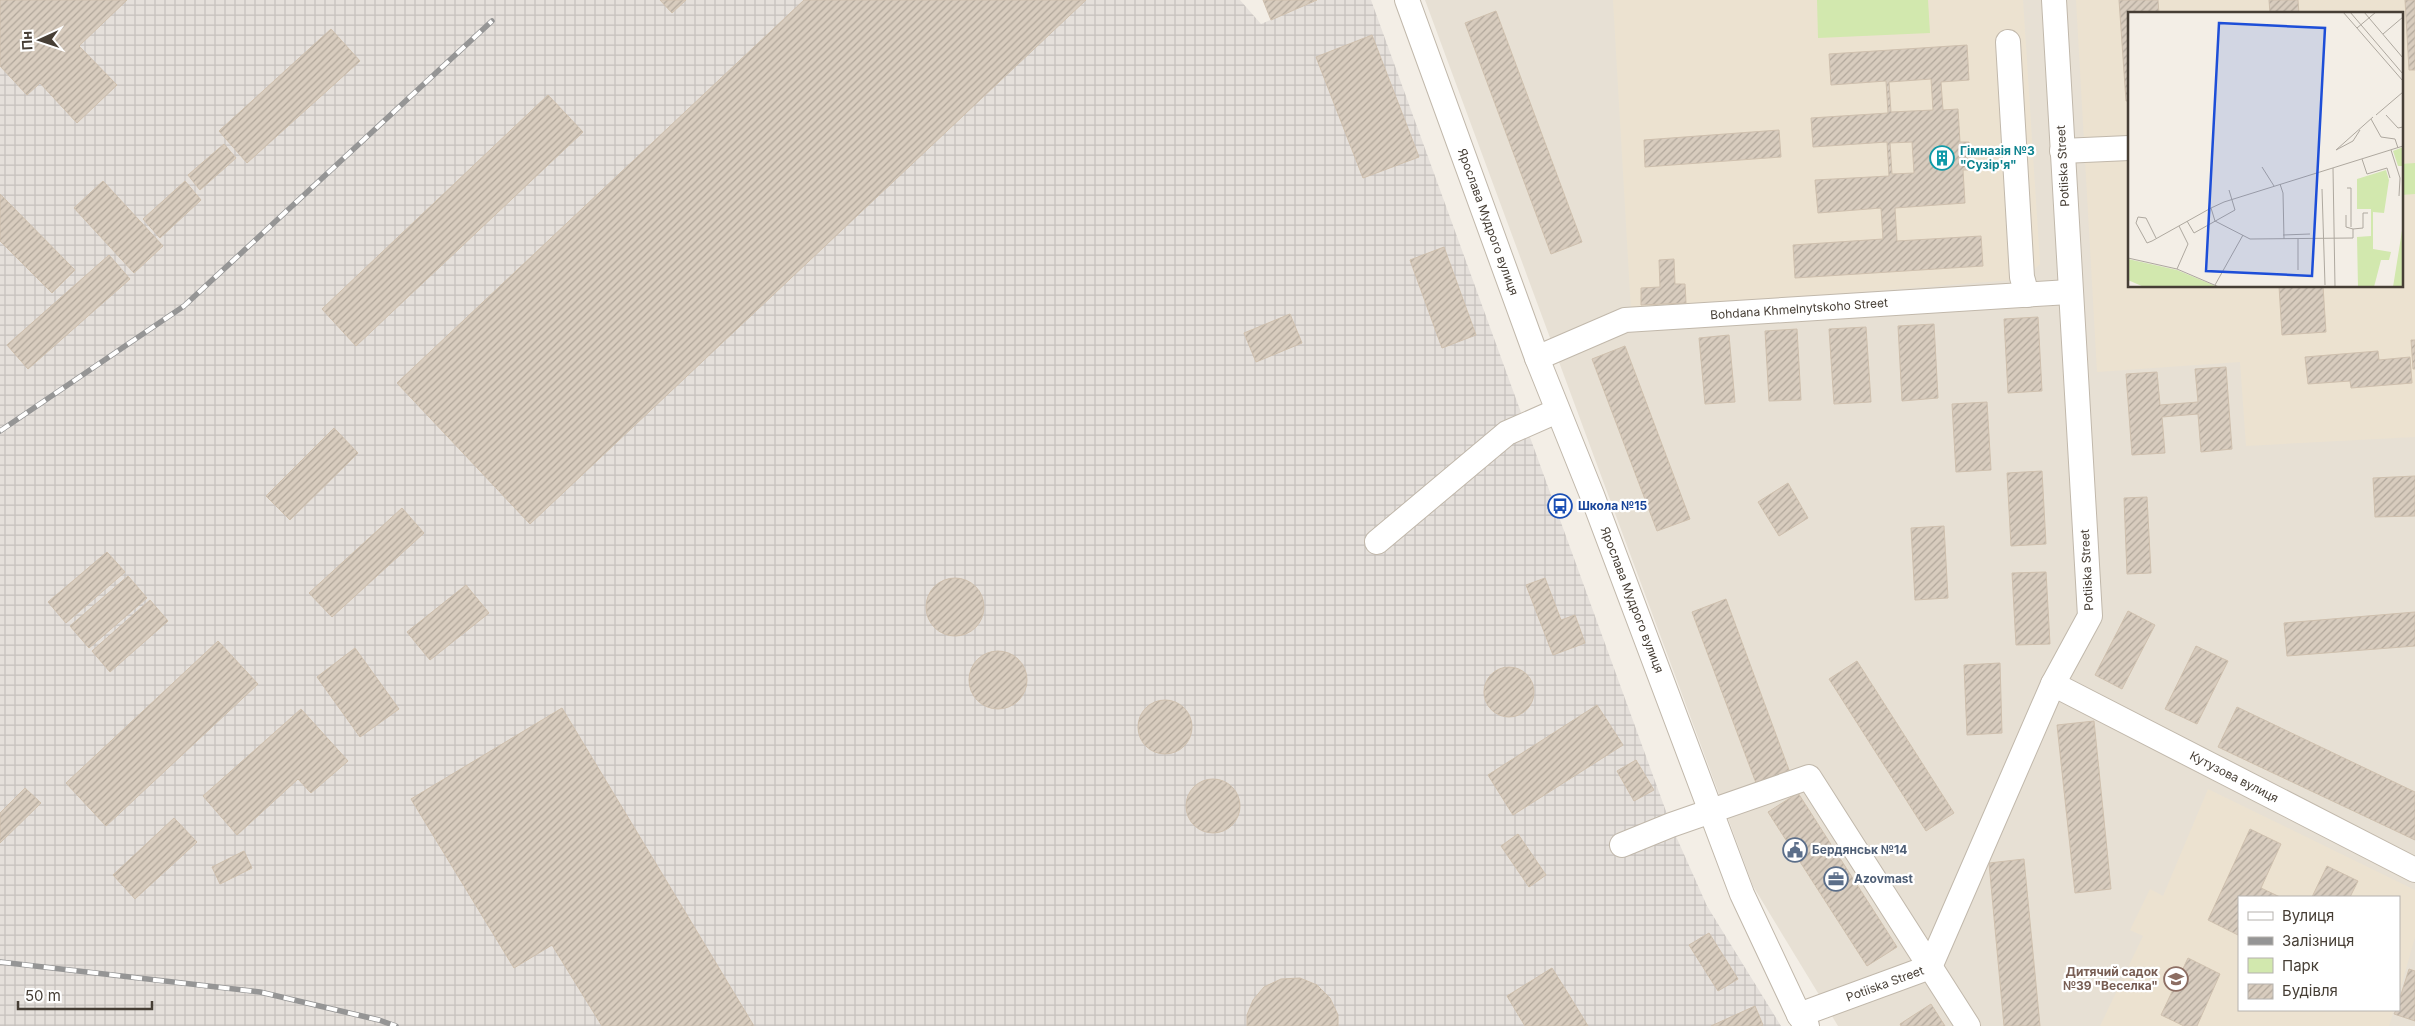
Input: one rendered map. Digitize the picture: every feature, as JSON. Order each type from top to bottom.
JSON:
[{"type":"street","name":"Ярослава Мудрого вулиця","points":[[1408,0],[1537,358],[1592,495],[1742,894],[1803,1020]]},
{"type":"street","name":"Potiiska Street","points":[[1803,1020],[1930,967],[2053,684],[2090,616],[2069,292],[2054,0]]},
{"type":"street","points":[[2008,42],[2022,277],[2027,295]]},
{"type":"street","points":[[2062,151],[2128,148]]},
{"type":"street","name":"Bohdana Khmelnytskoho Street","points":[[1537,358],[1625,320],[2069,292]]},
{"type":"street","points":[[1377,542],[1507,433],[1557,411]]},
{"type":"street","name":"Кутузова вулиця","points":[[2053,684],[2415,870]]},
{"type":"street","points":[[1622,845],[1711,811],[1809,777],[1968,1026]]},
{"type":"shaded area","points":[[0,0],[1240,0],[1261,24],[1318,0],[1371,0],[1671,825],[1707,906],[1781,1026],[0,1026]]},
{"type":"shaded area","points":[[1425,0],[2415,0],[2415,1026],[1838,1026],[1753,886]]},
{"type":"shaded area","points":[[1613,0],[2023,0],[2040,264],[2030,274],[2013,280],[1631,310]]},
{"type":"shaded area","points":[[2076,0],[2415,0],[2415,437],[2246,446],[2240,362],[2097,372]]},
{"type":"shaded area","points":[[2208,789],[2415,890],[2415,937],[2400,990],[2400,896],[2238,896],[2238,1011],[2394,1011],[2389,1026],[2100,1026],[2143,936],[2130,930],[2150,889],[2163,896]]},
{"type":"green space","points":[[1817,0],[1928,0],[1930,33],[1818,38]]},
{"type":"green space","points":[[2415,163],[2415,194],[2402,195],[2402,164]]},
{"type":"building","points":[[0,0],[127,0],[79,46],[117,85],[77,123],[40,83],[27,95],[0,66]]},
{"type":"building","points":[[660,0],[686,0],[672,13]]},
{"type":"building","points":[[804,0],[1086,0],[530,524],[397,383]]},
{"type":"building","points":[[1263,0],[1317,0],[1271,20]]},
{"type":"building","points":[[2119,0],[2158,0],[2159,12],[2128,12],[2128,101],[2126,101]]},
{"type":"building","points":[[2269,0],[2298,0],[2299,12],[2270,12]]},
{"type":"building","points":[[2405,0],[2415,0],[2415,70],[2409,70]]},
{"type":"building","points":[[1496,11],[1582,242],[1551,254],[1465,23]]},
{"type":"building","points":[[331,29],[360,61],[247,163],[219,131]]},
{"type":"building","points":[[1372,35],[1419,157],[1363,178],[1316,57]]},
{"type":"building","name":"Гімназія №3 \"Сузір'я\"","points":[[1967,45],[1969,80],[1941,82],[1943,110],[1958,109],[1960,142],[1969,142],[1971,170],[1963,170],[1965,203],[1895,208],[1897,241],[1981,236],[1983,266],[1795,278],[1793,245],[1883,239],[1881,208],[1818,213],[1815,180],[1889,176],[1887,142],[1813,147],[1811,118],[1888,113],[1886,81],[1831,85],[1829,54]],"holes":[[[1931,79],[1933,110],[1891,112],[1889,82]],[[1912,142],[1914,173],[1892,174],[1890,143]]]},
{"type":"building","points":[[548,95],[583,132],[356,346],[322,309]]},
{"type":"building","points":[[1779,130],[1781,157],[1645,167],[1644,140]]},
{"type":"building","points":[[224,144],[236,158],[200,190],[188,175]]},
{"type":"building","points":[[103,181],[163,246],[134,273],[74,208]]},
{"type":"building","points":[[185,181],[201,200],[160,238],[143,219]]},
{"type":"building","points":[[0,194],[75,270],[52,293],[0,241]]},
{"type":"building","points":[[1444,247],[1476,335],[1442,348],[1410,260]]},
{"type":"building","points":[[109,255],[130,279],[28,369],[7,345]]},
{"type":"building","points":[[1674,259],[1675,284],[1685,284],[1686,303],[1641,305],[1641,288],[1660,287],[1659,260]]},
{"type":"building","points":[[2279,288],[2323,288],[2326,332],[2282,335]]},
{"type":"building","points":[[1290,314],[1302,343],[1256,362],[1244,333]]},
{"type":"building","points":[[2038,317],[2042,391],[2008,393],[2004,319]]},
{"type":"building","points":[[1934,324],[1938,398],[1902,401],[1898,326]]},
{"type":"building","points":[[1866,327],[1871,402],[1834,404],[1829,329]]},
{"type":"building","points":[[1797,329],[1801,400],[1769,401],[1765,331]]},
{"type":"building","points":[[1729,335],[1735,402],[1705,404],[1699,338]]},
{"type":"building","points":[[2411,340],[2415,340],[2415,369],[2413,369]]},
{"type":"building","points":[[1625,346],[1690,519],[1657,531],[1592,359]]},
{"type":"building","points":[[2378,351],[2379,360],[2410,357],[2412,383],[2351,388],[2350,381],[2308,384],[2305,357]]},
{"type":"building","points":[[2226,367],[2232,449],[2201,452],[2198,414],[2162,417],[2165,453],[2132,455],[2126,374],[2157,372],[2160,405],[2198,402],[2195,369]]},
{"type":"building","points":[[1987,402],[1991,470],[1956,472],[1952,404]]},
{"type":"building","points":[[334,428],[358,453],[290,520],[266,496]]},
{"type":"building","points":[[2042,471],[2046,544],[2011,546],[2007,473]]},
{"type":"building","points":[[2415,476],[2415,516],[2375,517],[2373,478]]},
{"type":"building","points":[[1788,483],[1808,518],[1779,536],[1758,502]]},
{"type":"building","points":[[2147,497],[2151,573],[2127,574],[2124,498]]},
{"type":"building","points":[[402,508],[424,533],[332,617],[309,593]]},
{"type":"building","points":[[1944,526],[1948,598],[1915,600],[1911,528]]},
{"type":"building","points":[[107,552],[125,572],[66,623],[48,602]]},
{"type":"building","points":[[2046,572],[2050,644],[2016,645],[2012,573]]},
{"type":"building","points":[[128,576],[147,598],[89,648],[70,626]]},
{"type":"building","points":[[955,578],[966,580],[979,591],[984,607],[982,618],[971,631],[955,636],[944,634],[931,623],[926,607],[928,596],[939,583]]},
{"type":"building","points":[[1545,578],[1561,620],[1575,615],[1585,643],[1553,655],[1526,585]]},
{"type":"building","points":[[466,585],[489,613],[430,660],[407,632]]},
{"type":"building","points":[[1726,599],[1789,770],[1756,783],[1692,612]]},
{"type":"building","points":[[150,600],[168,621],[110,672],[92,651]]},
{"type":"building","points":[[2128,611],[2155,625],[2122,689],[2095,675]]},
{"type":"building","points":[[2415,612],[2415,646],[2287,656],[2284,623]]},
{"type":"building","points":[[218,641],[258,684],[106,826],[66,783]]},
{"type":"building","points":[[2196,646],[2228,661],[2197,724],[2165,709]]},
{"type":"building","points":[[355,648],[399,709],[360,737],[317,677]]},
{"type":"building","points":[[998,651],[1009,653],[1022,664],[1027,680],[1025,691],[1014,704],[998,709],[987,707],[974,696],[969,680],[971,669],[982,656]]},
{"type":"building","points":[[1857,661],[1954,813],[1926,831],[1829,679]]},
{"type":"building","points":[[2000,663],[2002,733],[1967,735],[1964,665]]},
{"type":"building","points":[[1509,667],[1518,669],[1529,678],[1534,692],[1532,701],[1523,712],[1509,717],[1500,715],[1489,706],[1484,692],[1486,683],[1495,672]]},
{"type":"building","points":[[1160,700],[1170,700],[1180,704],[1188,712],[1192,727],[1188,742],[1180,750],[1170,754],[1160,754],[1150,750],[1142,742],[1138,732],[1138,722],[1142,712],[1150,704]]},
{"type":"building","points":[[1597,705],[1623,745],[1513,815],[1488,775]]},
{"type":"building","points":[[2237,707],[2415,792],[2415,840],[2218,747]]},
{"type":"building","points":[[562,708],[754,1026],[602,1026],[552,945],[514,968],[411,799]]},
{"type":"building","points":[[301,709],[348,761],[311,793],[298,779],[237,835],[203,796]]},
{"type":"building","points":[[2094,721],[2111,889],[2075,893],[2057,725]]},
{"type":"building","points":[[1636,760],[1654,790],[1634,801],[1617,771]]},
{"type":"building","points":[[1208,779],[1218,779],[1228,783],[1236,791],[1240,806],[1236,821],[1228,829],[1218,833],[1208,833],[1198,829],[1190,821],[1186,811],[1186,801],[1190,791],[1198,783]]},
{"type":"building","points":[[25,788],[41,803],[0,843],[0,813]]},
{"type":"building","points":[[1798,793],[1897,947],[1867,966],[1768,812]]},
{"type":"building","points":[[174,818],[197,842],[135,899],[113,875]]},
{"type":"building","points":[[2250,829],[2281,844],[2261,888],[2278,896],[2238,896],[2238,935],[2208,920]]},
{"type":"building","points":[[1518,834],[1546,875],[1529,887],[1501,846]]},
{"type":"building","points":[[244,851],[252,868],[220,884],[212,867]]},
{"type":"building","points":[[2024,859],[2040,1026],[2004,1026],[1989,863]]},
{"type":"building","points":[[2327,866],[2358,881],[2350,896],[2312,896]]},
{"type":"building","points":[[1709,933],[1738,979],[1718,991],[1689,945]]},
{"type":"building","points":[[2188,958],[2220,974],[2197,1026],[2184,1026],[2161,1015]]},
{"type":"building","points":[[1552,968],[1588,1026],[1525,1026],[1507,996]]},
{"type":"building","points":[[2409,969],[2415,971],[2415,1021],[2394,1014],[2396,1011],[2400,1011],[2400,998]]},
{"type":"building","points":[[1300,978],[1317,985],[1330,998],[1338,1015],[1338,1026],[1247,1026],[1247,1015],[1253,1000],[1264,987],[1281,979]]},
{"type":"building","points":[[1931,1004],[1945,1026],[1901,1026],[1900,1024]]},
{"type":"building","points":[[1755,1006],[1763,1025],[1761,1026],[1711,1026]]},
{"type":"railway","points":[[0,431],[184,306],[492,21]]},
{"type":"railway","points":[[0,962],[260,992],[379,1020],[396,1026]]},
{"type":"place","name":"Гімназія №3 \"Сузір'я\"","points":[[1942,158]]},
{"type":"place","name":"Школа №15","points":[[1560,506]]},
{"type":"place","name":"Бердянськ №14","points":[[1795,850]]},
{"type":"place","name":"Azovmast","points":[[1836,879]]},
{"type":"place","name":"Дитячий садок №39 \"Веселка\"","points":[[2176,979]]}]
